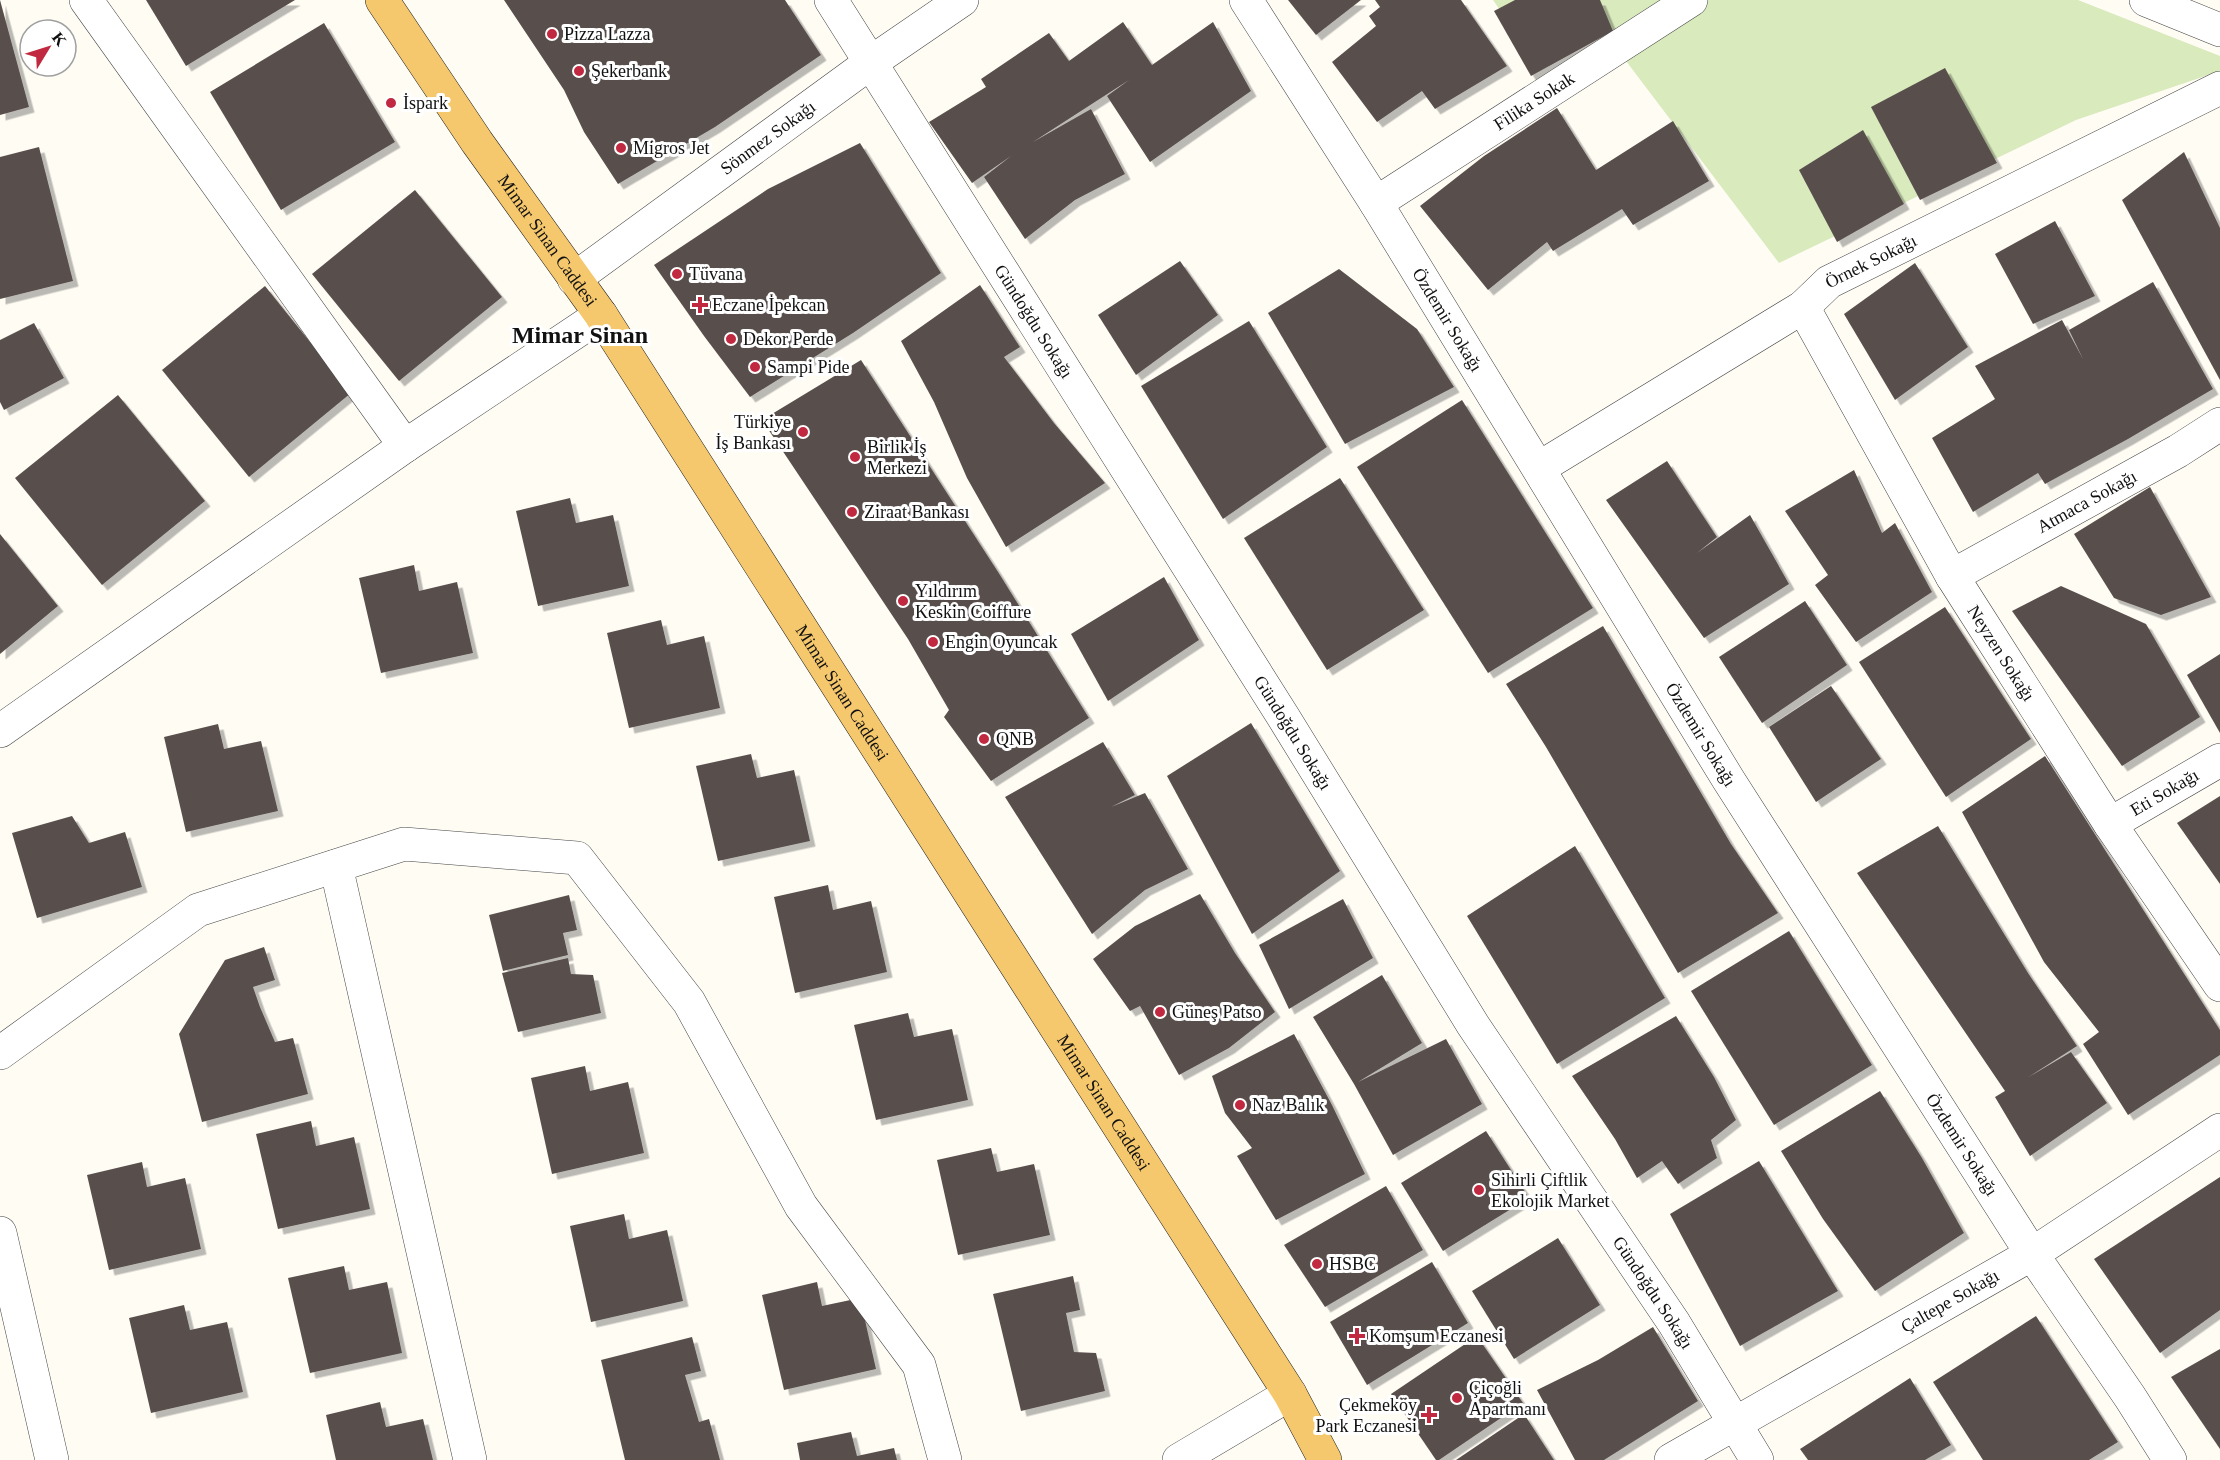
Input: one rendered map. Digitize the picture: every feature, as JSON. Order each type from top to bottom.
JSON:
[{"type":"main road","name":"Mimar Sinan Caddesi","points":[[382,0],[477,142],[601,315],[1290,1394],[1325,1460]]},
{"type":"main road","points":[[402,0],[477,142]]},
{"type":"street","points":[[86,0],[405,446]]},
{"type":"street","name":"Gündoğdu Sokağı","points":[[831,0],[1284,718],[1473,1025],[1674,1323],[1757,1460]]},
{"type":"street","name":"Sönmez Sokağı","points":[[574,279],[870,63],[962,0]]},
{"type":"street","name":"Özdemir Sokağı","points":[[1246,0],[1376,203],[1728,778],[2032,1254],[2130,1397],[2170,1460]]},
{"type":"street","name":"Filika Sokak","points":[[1376,203],[1691,0]]},
{"type":"street","points":[[2146,0],[2220,30]]},
{"type":"street","name":"Örnek Sokağı","points":[[1539,468],[1803,307],[1829,282],[2220,88]]},
{"type":"street","name":"Neyzen Sokağı","points":[[1803,307],[1952,576],[2110,824],[2220,985]]},
{"type":"street","points":[[0,731],[405,446],[601,315]]},
{"type":"street","name":"Atmaca Sokağı","points":[[1952,576],[2178,451],[2220,424]]},
{"type":"street","name":"Eti Sokağı","points":[[2110,824],[2220,760]]},
{"type":"street","points":[[0,1053],[198,910],[404,844],[577,858],[689,1002],[801,1206],[919,1365],[945,1460]]},
{"type":"street","points":[[336,866],[470,1460]]},
{"type":"street","name":"Çaltepe Sokağı","points":[[1671,1460],[2032,1254],[2220,1130]]},
{"type":"street","points":[[0,1233],[52,1460]]},
{"type":"street","points":[[1179,1460],[1290,1394]]},
{"type":"green space","points":[[1493,0],[2078,0],[2220,56],[2220,71],[2076,120],[1779,263],[1598,24],[1540,68]]},
{"type":"building","points":[[0,0],[18,66],[18,78],[21,78],[29,107],[0,115]]},
{"type":"building","points":[[146,0],[295,0],[186,66]]},
{"type":"building","points":[[504,0],[785,0],[821,55],[715,127],[618,184],[584,132],[564,90]]},
{"type":"building","points":[[1288,0],[1361,0],[1316,35]]},
{"type":"building","points":[[1375,0],[1461,0],[1507,66],[1435,109],[1422,91],[1377,122],[1332,62],[1376,26],[1369,16],[1380,7]]},
{"type":"building","points":[[1515,0],[1600,0],[1613,31],[1531,76],[1494,11]]},
{"type":"building","points":[[1123,22],[1152,65],[1213,22],[1251,91],[1150,162],[1107,96],[1129,80],[1033,142],[1091,109],[1125,174],[1075,200],[1025,239],[984,177],[1011,156],[972,183],[929,122],[986,87],[981,79],[1049,33],[1069,61]]},
{"type":"building","points":[[324,23],[395,142],[281,210],[210,92]]},
{"type":"building","points":[[1945,68],[1997,163],[1920,200],[1871,107]]},
{"type":"building","points":[[1557,108],[1596,170],[1673,121],[1709,181],[1633,225],[1622,209],[1553,251],[1547,242],[1488,290],[1420,206],[1484,156]]},
{"type":"building","points":[[1863,130],[1904,204],[1837,242],[1799,170]]},
{"type":"building","points":[[860,143],[941,273],[853,333],[750,397],[654,265],[768,189]]},
{"type":"building","points":[[39,147],[73,281],[0,299],[0,157]]},
{"type":"building","points":[[2184,152],[2220,228],[2220,380],[2122,200]]},
{"type":"building","points":[[415,190],[502,297],[399,381],[312,274]]},
{"type":"building","points":[[2055,221],[2095,296],[2033,324],[1995,254]]},
{"type":"building","points":[[1180,261],[1218,315],[1136,375],[1098,315]]},
{"type":"building","points":[[1915,263],[1968,347],[1895,400],[1844,314]]},
{"type":"building","points":[[1339,269],[1417,329],[1454,387],[1345,444],[1268,313]]},
{"type":"building","points":[[2153,282],[2213,389],[2045,484],[2038,473],[1973,512],[1932,438],[1995,399],[1975,366],[2062,320],[2083,359],[2069,330]]},
{"type":"building","points":[[980,285],[1020,347],[1004,357],[1054,423],[1105,483],[1006,547],[967,478],[934,402],[901,341]]},
{"type":"building","points":[[265,286],[351,393],[249,477],[162,370]]},
{"type":"building","points":[[1249,321],[1327,447],[1223,519],[1141,386]]},
{"type":"building","points":[[34,323],[64,378],[4,410],[0,402],[0,340]]},
{"type":"building","points":[[861,360],[1089,718],[991,781],[944,717],[949,710],[908,639],[762,420]]},
{"type":"building","points":[[118,395],[205,501],[102,585],[15,478]]},
{"type":"building","points":[[1462,400],[1593,608],[1488,673],[1357,467]]},
{"type":"building","points":[[1667,461],[1717,537],[1697,553],[1750,515],[1789,584],[1704,638],[1606,500]]},
{"type":"building","points":[[1854,470],[1882,533],[1895,523],[1932,592],[1856,642],[1815,585],[1828,575],[1785,511]]},
{"type":"building","points":[[1340,478],[1424,610],[1327,670],[1244,538]]},
{"type":"building","points":[[2150,487],[2211,597],[2161,615],[2114,598],[2074,534]]},
{"type":"building","points":[[570,498],[576,523],[613,515],[629,586],[538,606],[516,511]]},
{"type":"building","points":[[0,534],[58,606],[0,654]]},
{"type":"building","points":[[414,565],[419,591],[457,582],[473,653],[381,673],[359,578]]},
{"type":"building","points":[[1164,577],[1199,640],[1108,701],[1071,634]]},
{"type":"building","points":[[2061,586],[2146,624],[2200,717],[2122,766],[2012,611]]},
{"type":"building","points":[[1805,601],[1847,665],[1762,723],[1719,657]]},
{"type":"building","points":[[1945,607],[2031,739],[1946,797],[1859,662]]},
{"type":"building","points":[[661,620],[667,645],[704,636],[720,708],[629,728],[607,633]]},
{"type":"building","points":[[1603,626],[1731,844],[1778,913],[1678,973],[1546,747],[1506,684]]},
{"type":"building","points":[[2220,654],[2220,733],[2187,675]]},
{"type":"building","points":[[1831,686],[1881,759],[1816,802],[1769,727]]},
{"type":"building","points":[[1251,723],[1340,871],[1252,934],[1167,776]]},
{"type":"building","points":[[218,724],[224,749],[261,741],[278,811],[186,832],[164,737]]},
{"type":"building","points":[[1103,742],[1135,795],[1111,807],[1145,793],[1188,869],[1145,890],[1092,934],[1005,797]]},
{"type":"building","points":[[751,754],[757,778],[794,770],[810,841],[718,861],[696,766]]},
{"type":"building","points":[[2045,756],[2220,1030],[2220,1055],[2128,1115],[2083,1044],[2099,1032],[2044,962],[1962,812]]},
{"type":"building","points":[[2220,796],[2220,884],[2177,823]]},
{"type":"building","points":[[72,816],[89,843],[125,832],[142,887],[37,918],[12,833]]},
{"type":"building","points":[[1938,826],[2028,973],[2077,1046],[2027,1078],[2071,1052],[2107,1103],[2030,1156],[1995,1097],[2005,1091],[1857,873]]},
{"type":"building","points":[[1575,846],[1665,998],[1557,1064],[1467,916]]},
{"type":"building","points":[[828,885],[833,910],[871,901],[887,972],[795,993],[774,897]]},
{"type":"building","points":[[1200,894],[1235,953],[1275,1012],[1229,1048],[1179,1075],[1140,1006],[1130,1011],[1093,959],[1135,926]]},
{"type":"building","points":[[569,895],[577,930],[563,933],[568,955],[503,971],[489,915]]},
{"type":"building","points":[[1343,899],[1373,958],[1289,1009],[1259,945]]},
{"type":"building","points":[[1789,931],[1872,1065],[1774,1125],[1691,991]]},
{"type":"building","points":[[264,947],[275,980],[253,987],[275,1042],[293,1038],[308,1094],[202,1122],[179,1034],[225,960]]},
{"type":"building","points":[[568,958],[571,974],[593,975],[601,1013],[518,1032],[502,973]]},
{"type":"building","points":[[1382,975],[1422,1043],[1358,1082],[1446,1039],[1482,1104],[1393,1155],[1354,1084],[1313,1017]]},
{"type":"building","points":[[908,1013],[914,1037],[952,1029],[968,1100],[876,1120],[854,1025]]},
{"type":"building","points":[[1676,1016],[1714,1077],[1736,1120],[1711,1140],[1717,1158],[1678,1184],[1662,1161],[1637,1178],[1615,1139],[1572,1076]]},
{"type":"building","points":[[1294,1034],[1365,1174],[1276,1220],[1237,1156],[1252,1148],[1225,1113],[1212,1076]]},
{"type":"building","points":[[585,1066],[590,1091],[628,1082],[644,1153],[552,1174],[531,1078]]},
{"type":"building","points":[[1880,1091],[1922,1158],[1964,1233],[1875,1291],[1823,1219],[1781,1151]]},
{"type":"building","points":[[311,1121],[316,1146],[354,1137],[370,1209],[278,1229],[256,1134]]},
{"type":"building","points":[[1486,1131],[1529,1198],[1443,1251],[1401,1183]]},
{"type":"building","points":[[991,1148],[997,1172],[1034,1164],[1050,1235],[958,1255],[937,1160]]},
{"type":"building","points":[[1759,1161],[1838,1291],[1740,1346],[1670,1214]]},
{"type":"building","points":[[142,1162],[147,1187],[185,1178],[201,1249],[109,1270],[87,1175]]},
{"type":"building","points":[[2220,1177],[2220,1310],[2160,1353],[2094,1259]]},
{"type":"building","points":[[1386,1186],[1423,1250],[1325,1307],[1284,1245]]},
{"type":"building","points":[[624,1214],[629,1239],[667,1230],[683,1301],[591,1322],[570,1226]]},
{"type":"building","points":[[1558,1238],[1600,1305],[1514,1359],[1472,1291]]},
{"type":"building","points":[[1432,1262],[1468,1323],[1367,1385],[1330,1322]]},
{"type":"building","points":[[344,1266],[349,1290],[387,1282],[402,1353],[310,1373],[288,1278]]},
{"type":"building","points":[[1073,1276],[1080,1310],[1066,1313],[1074,1352],[1096,1353],[1105,1391],[1021,1411],[993,1294]]},
{"type":"building","points":[[817,1282],[822,1306],[860,1298],[876,1369],[784,1390],[762,1295]]},
{"type":"building","points":[[184,1305],[190,1330],[227,1322],[243,1392],[151,1413],[129,1318]]},
{"type":"building","points":[[2036,1316],[2118,1442],[2089,1460],[1983,1460],[1933,1382]]},
{"type":"building","points":[[1653,1327],[1698,1401],[1604,1460],[1575,1460],[1537,1390],[1598,1360]]},
{"type":"building","name":"Çiçoğli Apartmanı","points":[[1477,1336],[1523,1403],[1436,1460],[1391,1394]]},
{"type":"building","points":[[692,1337],[701,1371],[685,1375],[699,1422],[709,1419],[720,1460],[625,1460],[601,1360]]},
{"type":"building","points":[[2220,1349],[2220,1449],[2171,1377]]},
{"type":"building","points":[[1910,1378],[1951,1445],[1925,1460],[1808,1460],[1800,1449]]},
{"type":"building","points":[[380,1402],[386,1427],[423,1419],[433,1460],[336,1460],[326,1415]]},
{"type":"building","points":[[1524,1414],[1554,1460],[1456,1460]]},
{"type":"building","points":[[851,1432],[857,1456],[894,1448],[897,1460],[800,1460],[797,1443]]},
{"type":"place","name":"Pizza Lazza","points":[[552,34]]},
{"type":"place","name":"Şekerbank","points":[[579,71]]},
{"type":"place","name":"İspark","points":[[391,103]]},
{"type":"place","name":"Migros Jet","points":[[621,148]]},
{"type":"place","name":"Tüvana","points":[[677,274]]},
{"type":"place","name":"Eczane İpekcan","points":[[700,305]]},
{"type":"place","name":"Dekor Perde","points":[[731,339]]},
{"type":"place","name":"Sampi Pide","points":[[755,367]]},
{"type":"place","name":"Türkiye İş Bankası","points":[[803,432]]},
{"type":"place","name":"Birlik İş Merkezi","points":[[855,457]]},
{"type":"place","name":"Ziraat Bankası","points":[[852,512]]},
{"type":"place","name":"Yıldırım Keskin Coiffure","points":[[903,601]]},
{"type":"place","name":"Engin Oyuncak","points":[[933,642]]},
{"type":"place","name":"QNB","points":[[984,739]]},
{"type":"place","name":"Güneş Patso","points":[[1160,1012]]},
{"type":"place","name":"Naz Balık","points":[[1240,1105]]},
{"type":"place","name":"Sihirli Çiftlik Ekolojik Market","points":[[1479,1190]]},
{"type":"place","name":"HSBC","points":[[1317,1264]]},
{"type":"place","name":"Komşum Eczanesi","points":[[1357,1336]]},
{"type":"place","name":"Çiçoğli Apartmanı","points":[[1457,1398]]},
{"type":"place","name":"Çekmeköy Park Eczanesi","points":[[1429,1415]]},
{"type":"district","name":"Mimar Sinan","points":[[580,335]]}]
